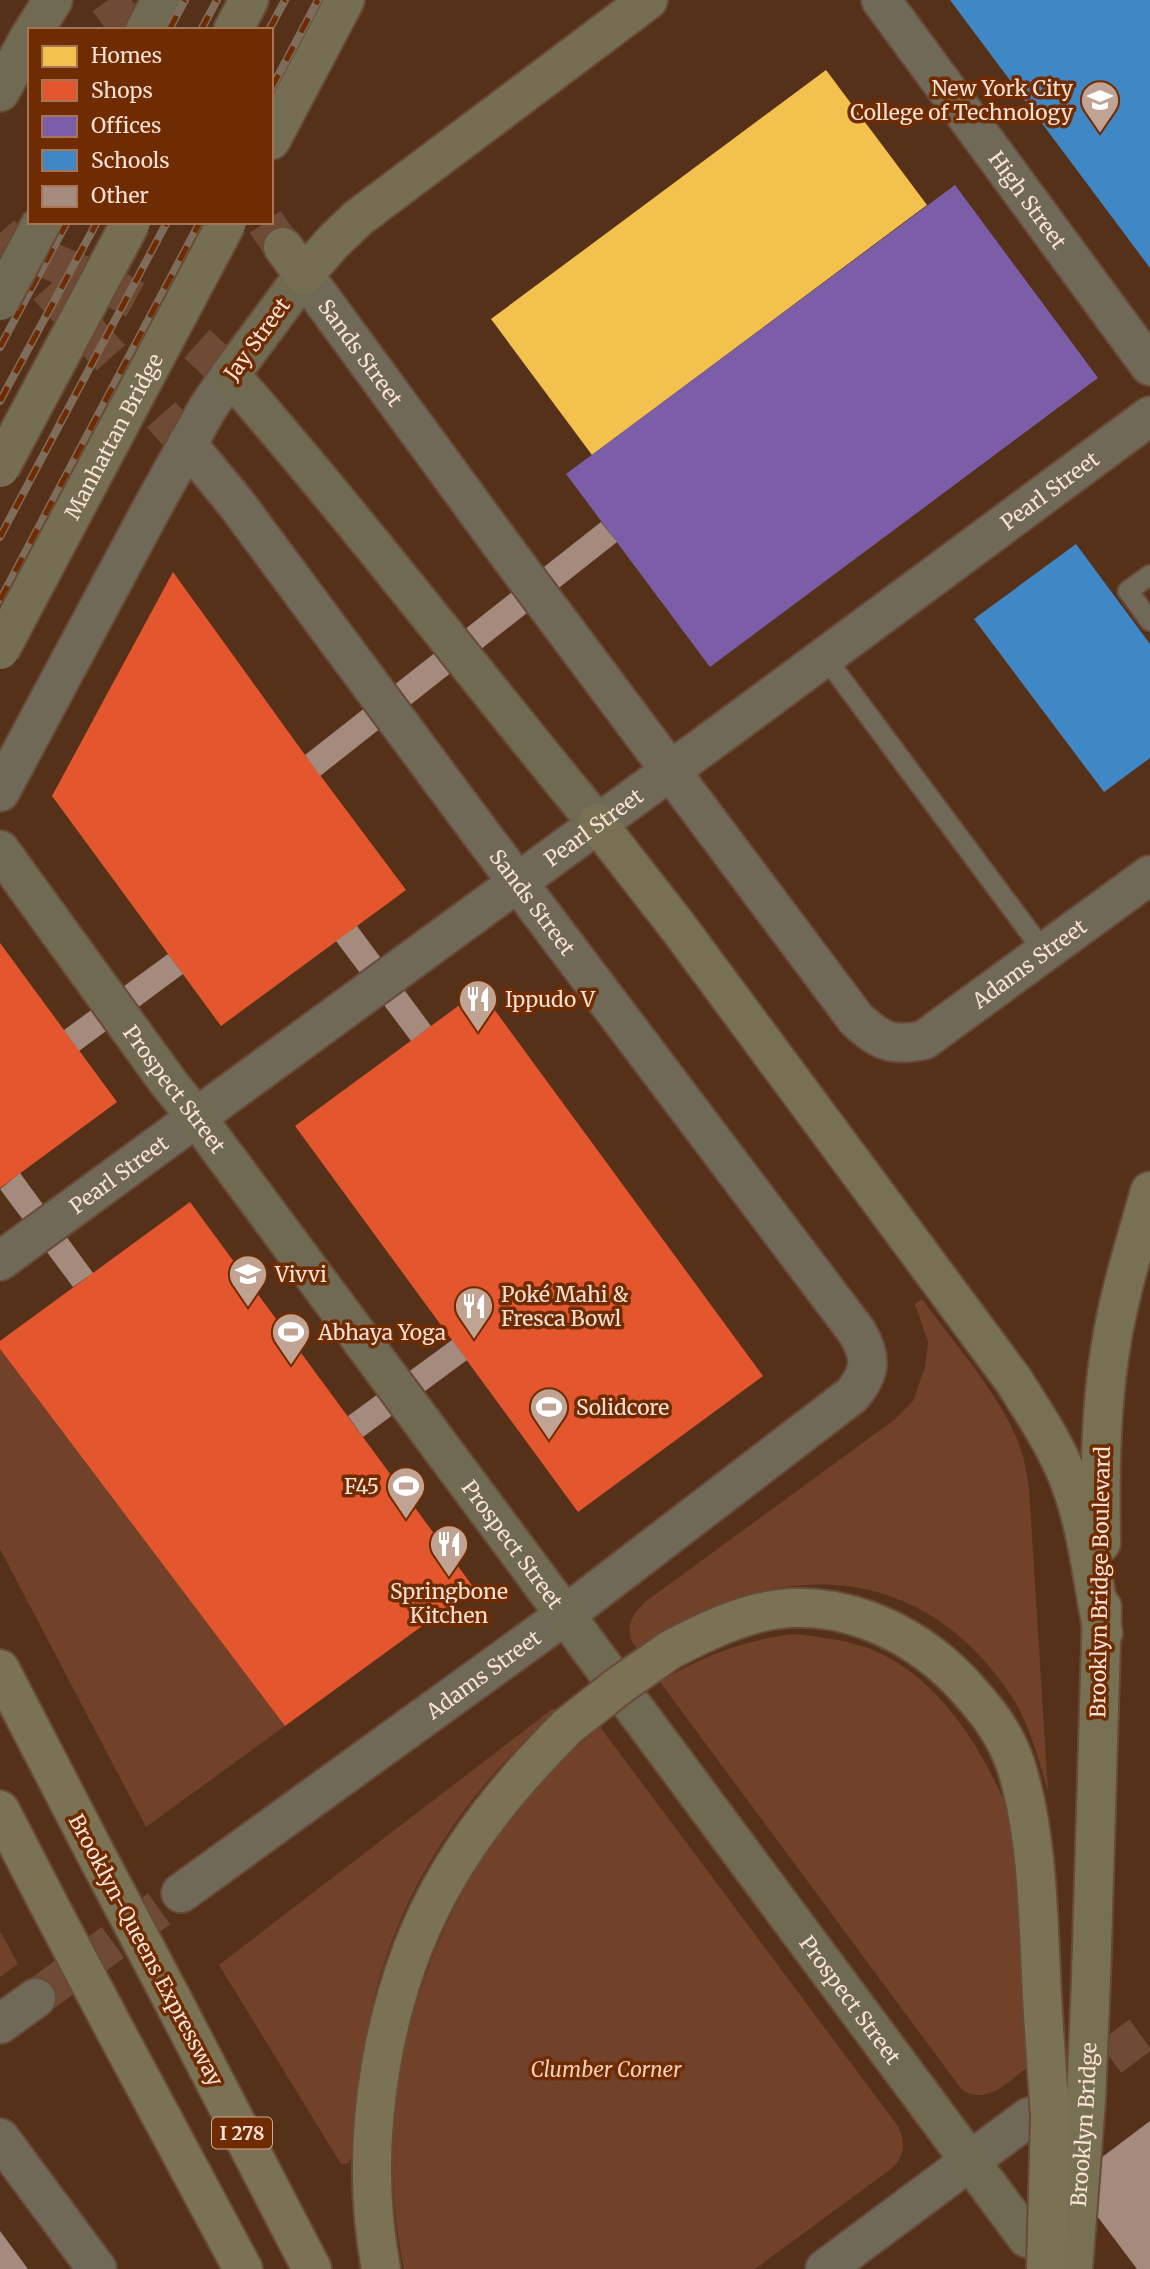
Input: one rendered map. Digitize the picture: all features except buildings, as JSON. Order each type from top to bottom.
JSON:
[{"type":"highway","points":[[597,823],[678,927],[1014,1381],[1042,1425],[1065,1470],[1079,1513],[1102,1633]]},
{"type":"highway","name":"Brooklyn Bridge Boulevard","points":[[1091,1979],[1102,1633],[1100,1477],[1105,1388],[1119,1302],[1150,1191]]},
{"type":"highway","points":[[381,2269],[376,2244],[373,2196],[376,2100],[394,2003],[409,1957],[447,1876],[471,1840],[524,1772],[568,1726],[620,1685],[670,1650],[721,1626],[761,1612],[817,1609],[844,1612],[891,1631],[932,1656],[992,1718],[1006,1740],[1021,1787],[1033,1857],[1050,2116],[1037,2254]]},
{"type":"highway","name":"Brooklyn-Queens Expressway","points":[[0,1669],[312,2269]]},
{"type":"highway","name":"I 278","points":[[0,1810],[243,2269]]},
{"type":"highway","name":"Brooklyn Bridge","points":[[1073,2269],[1086,2100],[1091,1979]]},
{"type":"main road","points":[[35,28],[52,0]]},
{"type":"main road","points":[[146,28],[161,0]]},
{"type":"main road","points":[[234,28],[249,0]]},
{"type":"main road","points":[[273,135],[345,0]]},
{"type":"main road","name":"Jay Street","points":[[230,375],[293,261],[332,242],[358,218],[648,0]]},
{"type":"main road","points":[[0,92],[28,40]]},
{"type":"main road","points":[[0,301],[41,224]]},
{"type":"main road","points":[[0,468],[130,224]]},
{"type":"main road","name":"Manhattan Bridge","points":[[0,650],[226,224]]},
{"type":"main road","points":[[230,375],[401,579],[597,823]]},
{"type":"main road","name":"Prospect Street","points":[[0,850],[168,1082],[1037,2254]]},
{"type":"street","name":"High Street","points":[[881,0],[1150,366]]},
{"type":"street","name":"Sands Street","points":[[293,261],[501,545],[856,1019],[872,1034],[888,1042],[905,1044]]},
{"type":"street","name":"Jay Street","points":[[0,792],[187,444],[230,375]]},
{"type":"street","name":"Pearl Street","points":[[0,1261],[1150,416]]},
{"type":"street","name":"Sands Street","points":[[187,444],[235,502],[857,1332],[866,1347],[868,1364]]},
{"type":"street","name":"Adams Street","points":[[905,1044],[923,1040],[949,1024],[1150,875]]},
{"type":"street","name":"Adams Street","points":[[181,1893],[565,1615],[852,1395],[864,1381],[868,1364]]},
{"type":"street","points":[[0,2024],[36,1998]]},
{"type":"street","points":[[825,2269],[1029,2117]]},
{"type":"street","points":[[0,2138],[97,2269]]},
{"type":"lane","points":[[1150,575],[1128,591],[1150,621]]},
{"type":"lane","points":[[825,657],[1045,953]]},
{"type":"green space","points":[[922,1299],[991,1392],[1013,1431],[1024,1459],[1029,1488],[1048,1791],[1024,1718],[1012,1697],[974,1650],[932,1616],[886,1595],[838,1585],[788,1586],[737,1598],[686,1619],[637,1649],[630,1636],[632,1619],[645,1602],[894,1420],[913,1401],[925,1367],[928,1342],[915,1304]]},
{"type":"green space","points":[[0,1349],[285,1726],[146,1827],[0,1549]]},
{"type":"green space","points":[[794,1634],[844,1641],[873,1650],[898,1663],[920,1680],[941,1699],[959,1721],[989,1769],[1001,1795],[1012,1820],[1029,2066],[998,2090],[981,2095],[962,2090],[660,1682],[724,1650],[758,1640]]},
{"type":"green space","points":[[554,1709],[557,1711],[504,1762],[457,1820],[436,1851],[402,1917],[373,2001],[360,2078],[352,2155],[349,2163],[341,2164],[219,1965]]},
{"type":"green space","name":"Clumber Corner","points":[[600,1727],[898,2126],[903,2149],[891,2169],[755,2269],[404,2269],[394,2194],[395,2119],[406,2044],[427,1971],[457,1902],[497,1837],[544,1779]]},
{"type":"green space","points":[[0,1931],[18,1964],[0,1977]]},
{"type":"tunnel","points":[[108,0],[129,28]]},
{"type":"tunnel","points":[[266,224],[283,247]]},
{"type":"tunnel","points":[[0,233],[10,244],[110,287],[148,307],[199,345],[230,375]]},
{"type":"tunnel","points":[[10,244],[187,444]]},
{"type":"tunnel","points":[[36,1998],[181,1893]]},
{"type":"tunnel","points":[[1064,2091],[1150,2028]]},
{"type":"railway","points":[[170,28],[185,0]]},
{"type":"railway","points":[[202,28],[217,0]]},
{"type":"railway","points":[[270,28],[285,0]]},
{"type":"railway","points":[[273,85],[318,0]]},
{"type":"railway","points":[[0,347],[66,224]]},
{"type":"railway","points":[[0,401],[96,224]]},
{"type":"railway","points":[[0,537],[166,224]]},
{"type":"railway","points":[[0,600],[199,224]]},
{"type":"place","name":"New York City College of Technology","points":[[1100,134]]},
{"type":"place","name":"Ippudo V","points":[[478,1033]]},
{"type":"place","name":"Vivvi","points":[[248,1308]]},
{"type":"place","name":"Poké Mahi & Fresca Bowl","points":[[474,1340]]},
{"type":"place","name":"Abhaya Yoga","points":[[291,1366]]},
{"type":"place","name":"Solidcore","points":[[549,1441]]},
{"type":"place","name":"F45","points":[[406,1520]]},
{"type":"place","name":"Springbone Kitchen","points":[[449,1578]]}]
